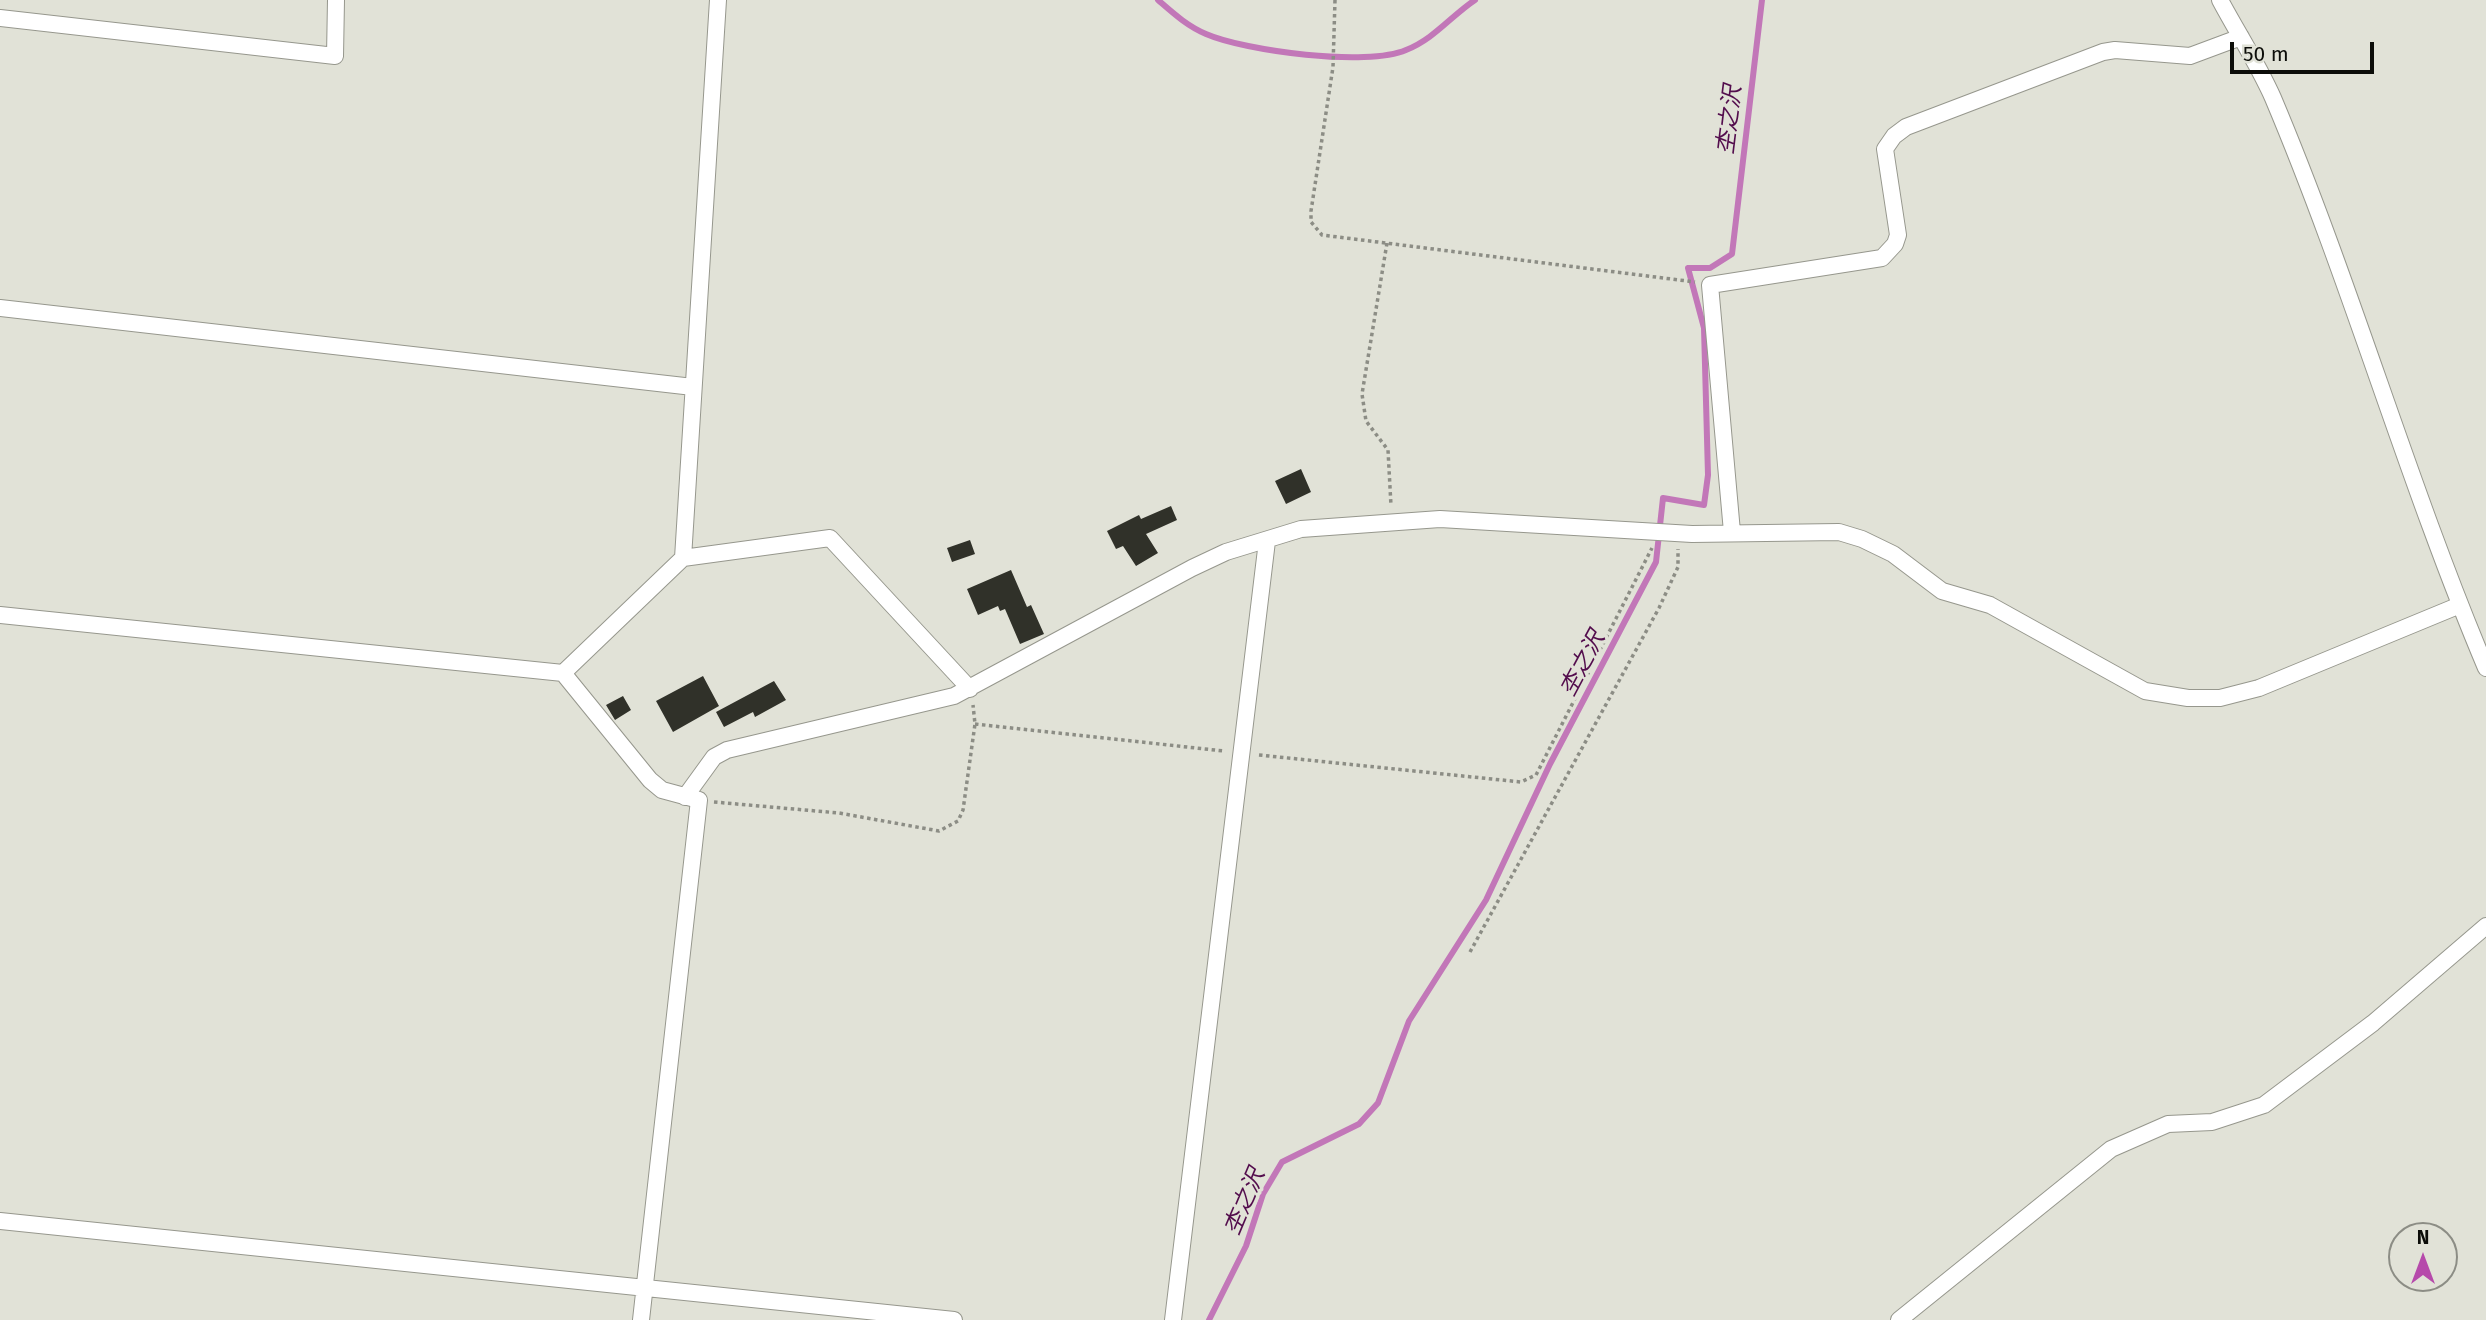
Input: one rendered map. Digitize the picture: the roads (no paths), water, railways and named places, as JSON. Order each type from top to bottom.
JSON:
[{"type":"street","points":[[0,18],[335,56],[336,0]]},
{"type":"street","points":[[683,558],[718,0]]},
{"type":"street","points":[[2220,0],[2272,97],[2460,605],[2486,668]]},
{"type":"street","points":[[1732,532],[1710,285],[1882,258],[1895,244],[1898,235],[1885,149],[1894,136],[1906,127],[2103,52],[2116,50],[2190,56],[2241,37]]},
{"type":"street","points":[[0,308],[693,387]]},
{"type":"street","points":[[641,1320],[692,798],[714,757],[727,750],[970,690],[1044,645],[1226,552],[1301,529],[1440,519],[1681,533],[1839,532],[1862,539],[1893,554],[1942,591],[1990,605],[2146,691],[2188,698],[2220,698],[2259,688],[2460,605]]},
{"type":"street","points":[[563,673],[683,558],[830,538],[955,677],[970,690]]},
{"type":"street","points":[[1173,1320],[1267,541]]},
{"type":"street","points":[[0,615],[563,673],[650,780],[662,790],[692,798]]},
{"type":"street","points":[[1899,1320],[2111,1149],[2168,1124],[2211,1122],[2264,1104],[2373,1023],[2486,926]]},
{"type":"street","points":[[0,1221],[954,1320]]},
{"type":"waterway","points":[[1158,0],[1193,27],[1224,40],[1276,51],[1336,57],[1388,55],[1406,50],[1434,34],[1475,0]]},
{"type":"waterway","name":"杢之沢","points":[[1209,1320],[1246,1246],[1263,1194],[1282,1162],[1359,1124],[1378,1103],[1409,1021],[1486,900],[1550,764],[1656,562],[1663,498],[1704,505],[1708,475],[1704,328],[1688,268],[1710,268],[1732,254],[1762,0]]}]
